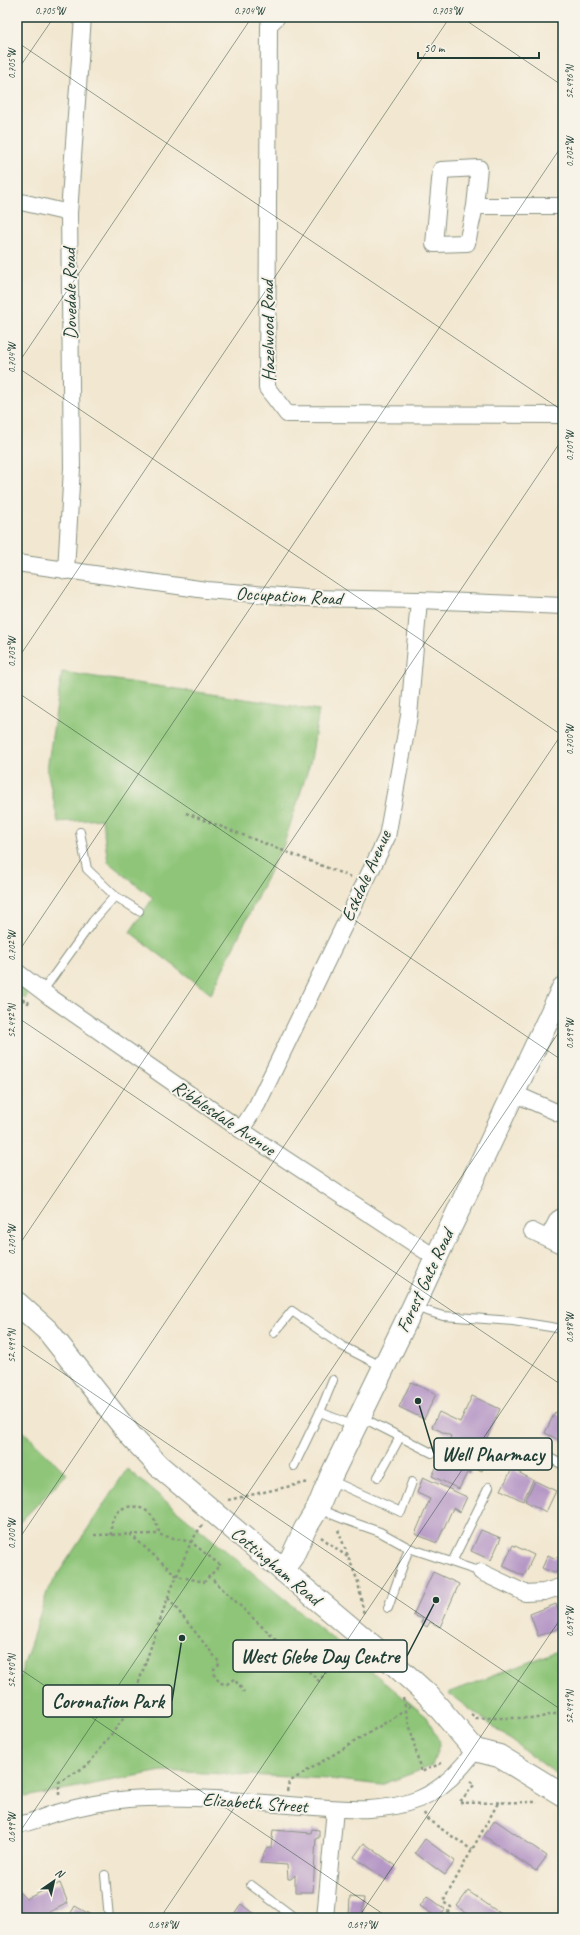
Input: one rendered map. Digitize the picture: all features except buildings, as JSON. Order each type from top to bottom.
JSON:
[{"type":"street","name":"Dovedale Road","points":[[66,571],[72,468],[68,213],[82,17]]},
{"type":"street","name":"Hazelwood Road","points":[[277,17],[269,24],[266,388],[287,414],[563,415]]},
{"type":"street","points":[[479,168],[475,206],[467,243],[434,244],[441,170],[479,168]]},
{"type":"street","points":[[17,201],[68,213]]},
{"type":"street","points":[[475,206],[563,206]]},
{"type":"street","name":"Occupation Road","points":[[17,563],[206,590],[306,598],[419,600],[563,606]]},
{"type":"street","name":"Eskdale Avenue","points":[[241,1130],[257,1105],[387,837],[409,716],[419,600]]},
{"type":"street","name":"Ribblesdale Avenue","points":[[17,972],[42,992],[241,1130],[436,1258]]},
{"type":"street","name":"Forest Gate Road","points":[[282,1570],[292,1557],[305,1529],[318,1508],[330,1478],[413,1307],[563,988]]},
{"type":"street","points":[[513,1094],[563,1115]]},
{"type":"street","points":[[548,1238],[558,1219],[563,1216]]},
{"type":"street","points":[[532,1231],[563,1246]]},
{"type":"street","name":"Cottingham Road","points":[[17,1303],[48,1331],[131,1436],[154,1461],[211,1512],[395,1665],[424,1693],[475,1750]]},
{"type":"street","points":[[481,1572],[525,1593],[544,1592],[563,1586]]},
{"type":"street","points":[[475,1750],[499,1756],[558,1794]]},
{"type":"street","name":"Elizabeth Street","points":[[17,1825],[27,1824],[60,1812],[128,1799],[173,1797],[335,1809],[390,1808],[415,1800],[444,1784],[459,1772],[475,1750]]},
{"type":"street","points":[[325,1918],[335,1809]]},
{"type":"lane","points":[[80,832],[87,868],[115,896],[140,911]]},
{"type":"lane","points":[[42,992],[92,921],[115,896]]},
{"type":"lane","points":[[413,1307],[443,1316],[513,1321],[563,1329]]},
{"type":"lane","points":[[274,1333],[292,1311],[342,1346],[384,1367]]},
{"type":"lane","points":[[294,1466],[320,1412],[333,1380]]},
{"type":"lane","points":[[320,1412],[358,1421],[400,1437],[432,1453]]},
{"type":"lane","points":[[378,1477],[400,1437]]},
{"type":"lane","points":[[532,1449],[563,1465]]},
{"type":"lane","points":[[330,1478],[401,1512],[412,1482]]},
{"type":"lane","points":[[452,1562],[489,1487]]},
{"type":"lane","points":[[318,1508],[380,1532],[409,1548],[481,1572]]},
{"type":"lane","points":[[388,1608],[409,1548]]},
{"type":"lane","points":[[105,1875],[109,1918]]},
{"type":"lane","points":[[250,1885],[295,1918]]},
{"type":"path","points":[[186,813],[364,882]]},
{"type":"path","points":[[60,1812],[59,1782],[88,1765],[129,1711],[168,1597],[192,1542],[211,1512],[225,1501],[330,1478]]},
{"type":"path","points":[[111,1535],[110,1524],[114,1516],[119,1510],[129,1506],[140,1508],[151,1514],[160,1535]]},
{"type":"path","points":[[94,1535],[131,1535],[160,1535],[192,1542],[220,1565],[204,1582],[177,1576],[131,1535]]},
{"type":"path","points":[[168,1597],[220,1663],[214,1669],[215,1676],[220,1684],[227,1684],[234,1679],[244,1692]]},
{"type":"path","points":[[284,1805],[289,1782],[406,1710],[424,1693]]},
{"type":"path","points":[[402,1695],[421,1772],[446,1761],[474,1785],[459,1803],[498,1802],[558,1794]]},
{"type":"path","points":[[470,1713],[476,1718],[537,1718],[563,1712]]},
{"type":"path","points":[[415,1800],[428,1819],[472,1850]]},
{"type":"path","points":[[444,1918],[451,1908],[443,1902],[498,1802]]},
{"type":"green space","points":[[62,672],[319,710],[311,760],[283,847],[277,856],[211,994],[130,932],[153,898],[108,862],[102,819],[58,822],[47,769]]},
{"type":"green space","points":[[17,983],[29,992],[25,999],[17,993]]},
{"type":"green space","points":[[17,1425],[67,1474],[17,1525]]},
{"type":"green space","points":[[127,1469],[427,1717],[440,1743],[432,1766],[381,1785],[330,1779],[162,1771],[25,1797],[17,1781],[17,1686],[48,1589]]},
{"type":"green space","points":[[563,1649],[563,1779],[448,1693]]},
{"type":"place","name":"Well Pharmacy","points":[[418,1401]]},
{"type":"place","name":"West Glebe Day Centre","points":[[436,1600]]},
{"type":"place","name":"Coronation Park","points":[[182,1638]]}]
